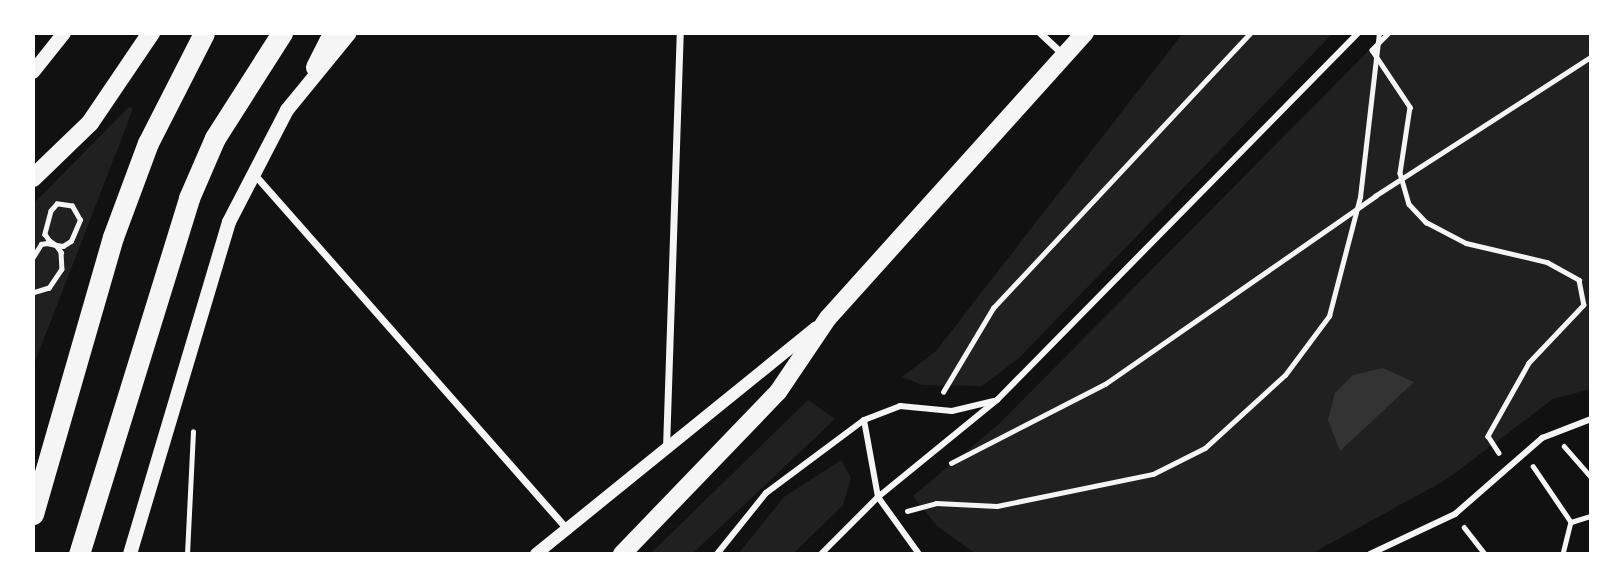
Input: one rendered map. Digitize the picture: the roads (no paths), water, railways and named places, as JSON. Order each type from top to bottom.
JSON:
[{"type":"highway","points":[[33,514],[113,237],[148,143],[204,33]]},
{"type":"highway","points":[[79,554],[189,198],[215,138],[282,33]]},
{"type":"highway","points":[[316,67],[333,33]]},
{"type":"main road","points":[[33,72],[64,33]]},
{"type":"main road","points":[[33,178],[90,124],[151,33]]},
{"type":"main road","points":[[130,554],[208,282],[253,173],[316,67],[350,33]]},
{"type":"main road","points":[[622,554],[778,392],[828,318],[1085,33]]},
{"type":"street","points":[[666,452],[680,33]]},
{"type":"street","points":[[1040,33],[1064,56]]},
{"type":"street","points":[[821,554],[878,497],[997,400],[1358,33]]},
{"type":"street","points":[[253,173],[568,530]]},
{"type":"street","points":[[536,554],[666,452],[828,318]]},
{"type":"street","points":[[718,554],[765,493],[864,420],[900,406],[933,409],[997,400]]},
{"type":"street","points":[[1370,554],[1455,514],[1553,433],[1591,419]]},
{"type":"street","points":[[864,420],[878,497],[888,516],[919,554]]},
{"type":"lane","points":[[187,554],[193,431]]}]
